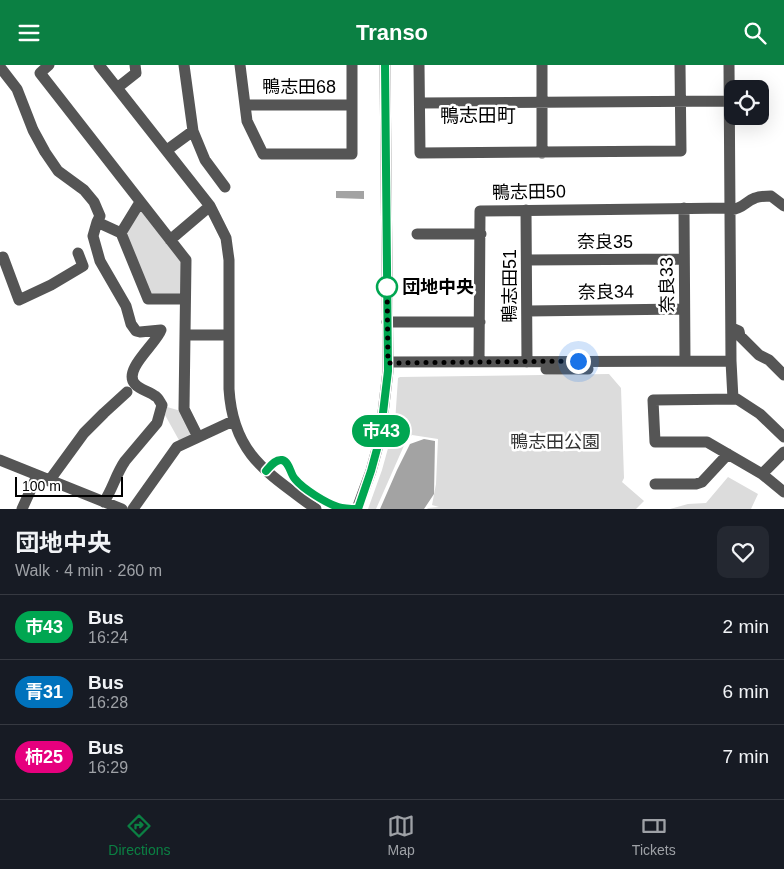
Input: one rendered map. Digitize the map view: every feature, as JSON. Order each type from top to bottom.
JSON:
[{"type":"street","points":[[50,65],[40,73],[186,260],[184,409],[198,437]]},
{"type":"street","points":[[99,65],[210,206],[226,237],[228,245],[229,389],[233,421],[247,450],[261,466],[316,509]]},
{"type":"street","points":[[117,88],[136,73],[135,65]]},
{"type":"street","points":[[184,65],[193,131],[205,160],[225,187]]},
{"type":"street","points":[[240,65],[247,121],[263,154],[352,154],[352,65]]},
{"type":"street","points":[[357,509],[371,471],[380,438],[391,367],[387,322],[385,65]]},
{"type":"street","points":[[419,65],[420,153],[681,151],[680,65]]},
{"type":"street","points":[[542,65],[542,153]]},
{"type":"street","points":[[728,65],[728,80]]},
{"type":"street","points":[[0,67],[17,89],[44,152],[58,171],[84,190],[94,202],[100,215],[93,236],[100,261],[126,306],[131,325],[140,333],[161,330],[137,363],[132,379],[134,383],[155,396],[162,405],[160,417],[120,467],[113,488],[104,502]]},
{"type":"street","points":[[420,103],[724,101]]},
{"type":"street","name":"鴨志田68","points":[[246,105],[351,105]]},
{"type":"street","points":[[729,125],[733,399]]},
{"type":"street","points":[[167,150],[193,131]]},
{"type":"street","points":[[730,209],[741,209],[749,201],[757,197],[772,196],[784,206]]},
{"type":"street","points":[[121,233],[140,202]]},
{"type":"street","points":[[170,240],[210,206]]},
{"type":"street","name":"奈良33","points":[[684,208],[686,361]]},
{"type":"street","name":"鴨志田50","points":[[479,362],[480,211],[730,209]]},
{"type":"street","name":"鴨志田51","points":[[526,210],[527,362]]},
{"type":"street","points":[[97,222],[121,233],[148,299],[185,299]]},
{"type":"street","points":[[417,234],[481,234]]},
{"type":"street","points":[[0,258],[3,257],[19,300],[51,285],[83,266],[78,253]]},
{"type":"street","name":"奈良35","points":[[527,260],[684,259]]},
{"type":"street","name":"奈良34","points":[[528,311],[684,309]]},
{"type":"street","points":[[387,322],[480,322]]},
{"type":"street","points":[[732,327],[740,331],[740,336],[759,355],[770,360],[784,375]]},
{"type":"street","points":[[185,335],[229,335]]},
{"type":"street","points":[[391,367],[479,362],[731,361]]},
{"type":"street","points":[[391,367],[610,369]]},
{"type":"street","points":[[49,481],[84,433],[127,393]]},
{"type":"street","points":[[784,437],[760,414],[737,399],[653,400],[655,442],[707,442],[762,474],[784,492]]},
{"type":"street","points":[[133,509],[177,447],[233,421]]},
{"type":"street","points":[[762,474],[784,452]]},
{"type":"street","points":[[655,484],[696,484],[702,482],[728,454]]},
{"type":"street","points":[[0,460],[122,509]]},
{"type":"street","points":[[22,509],[37,476]]},
{"type":"green space","points":[[140,210],[183,261],[182,293],[179,296],[151,294],[127,237],[127,231]]},
{"type":"green space","name":"鴨志田公園","points":[[609,374],[621,388],[624,478],[622,482],[644,501],[636,509],[427,509],[439,507],[432,505],[436,484],[438,439],[412,435],[406,441],[376,509],[368,509],[382,470],[395,423],[398,378]]},
{"type":"green space","points":[[167,407],[181,411],[193,433],[191,437],[180,442],[165,415]]},
{"type":"green space","points":[[728,477],[758,494],[751,509],[670,509],[688,504],[706,503]]},
{"type":"shaded area","points":[[336,191],[364,191],[364,199],[336,198]]},
{"type":"shaded area","points":[[424,439],[435,441],[434,494],[424,509],[380,509],[410,444]]},
{"type":"bus line","name":"市43","points":[[266,471],[272,464],[282,460],[289,467],[298,483],[331,505],[347,509],[358,509],[371,471],[382,429],[388,371],[385,65]]},
{"type":"place","name":"団地中央","points":[[387,287]]},
{"type":"district","name":"鴨志田町","points":[[478,115]]},
{"type":"route","points":[[387,287],[387,281],[388,363],[578,361]]}]
